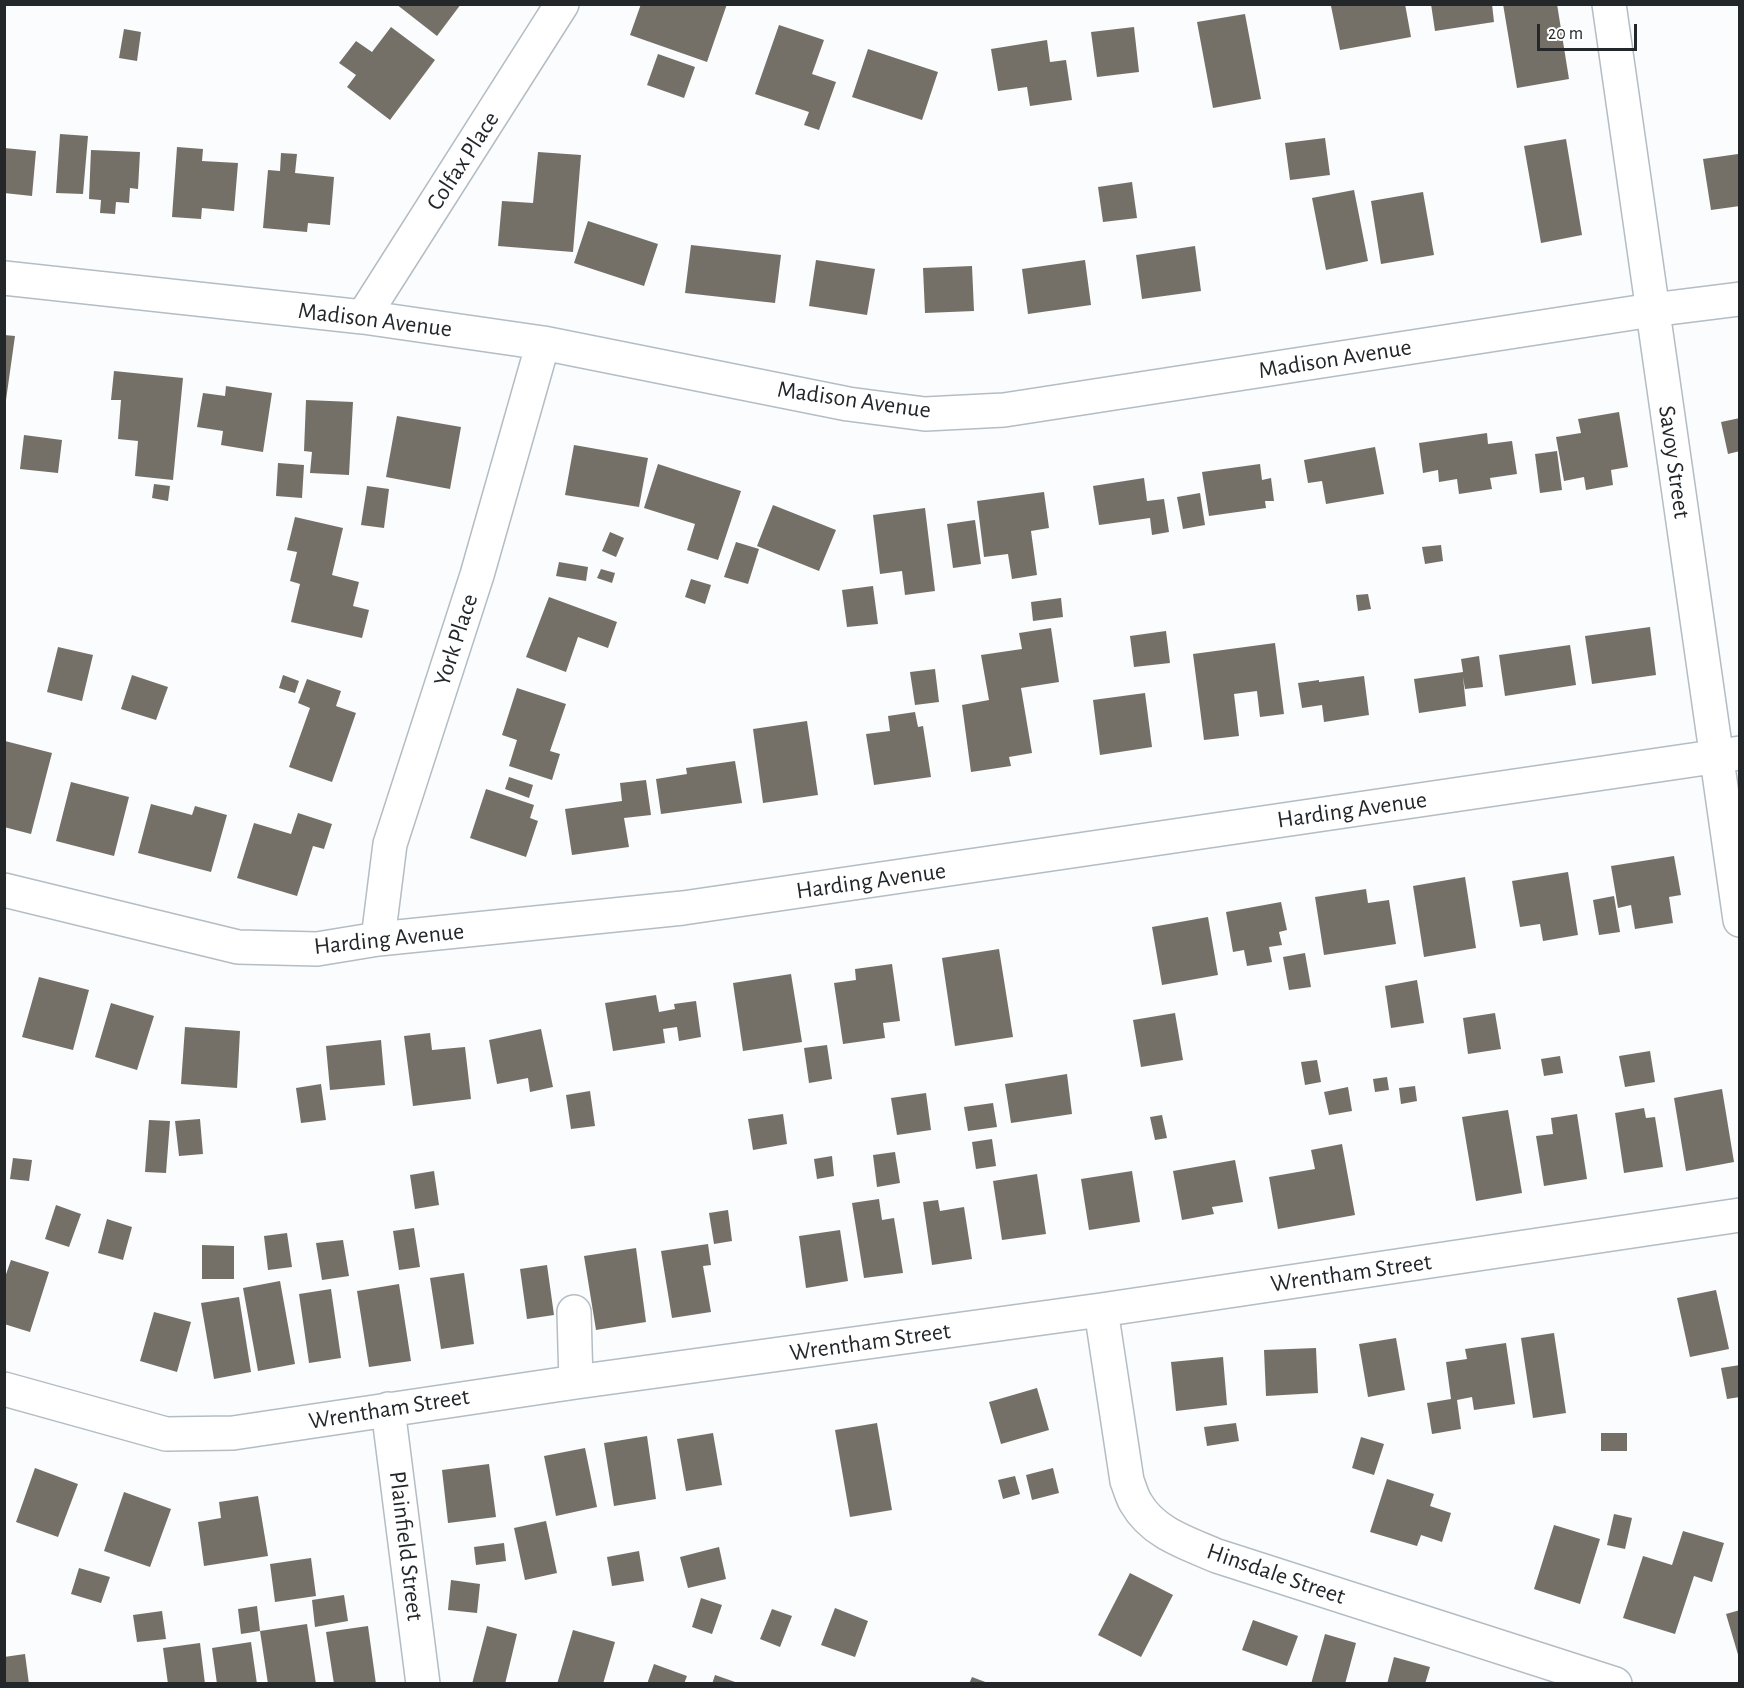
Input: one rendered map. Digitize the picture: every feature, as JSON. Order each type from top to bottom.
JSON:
[{"type":"street","name":"Colfax Place","points":[[363,317],[562,4]]},
{"type":"street","name":"Savoy Street","points":[[1609,4],[1652,310],[1728,755],[1740,920]]},
{"type":"street","name":"Madison Avenue","points":[[4,278],[363,317],[543,343],[848,404],[925,414],[1004,410],[1652,310],[1740,299]]},
{"type":"street","name":"York Place","points":[[378,939],[390,844],[477,575],[543,343]]},
{"type":"street","name":"Harding Avenue","points":[[4,890],[238,947],[317,949],[378,939],[683,908],[1728,755]]},
{"type":"street","name":"Wrentham Street","points":[[4,1389],[166,1434],[232,1433],[576,1382],[1101,1310],[1740,1215]]},
{"type":"street","name":"Hinsdale Street","points":[[1101,1310],[1127,1481],[1136,1503],[1151,1521],[1169,1536],[1217,1556],[1615,1683]]},
{"type":"street","points":[[574,1312],[576,1382]]},
{"type":"street","name":"Plainfield Street","points":[[388,1409],[423,1683]]},
{"type":"building","points":[[396,4],[461,4],[437,36]]},
{"type":"building","points":[[641,4],[727,4],[707,62],[630,35]]},
{"type":"building","points":[[1338,4],[1405,4],[1411,37],[1340,50],[1331,6]]},
{"type":"building","points":[[1431,4],[1492,4],[1494,22],[1435,31]]},
{"type":"building","points":[[1503,4],[1557,4],[1569,79],[1517,88]]},
{"type":"building","points":[[1245,14],[1261,99],[1213,108],[1197,22]]},
{"type":"building","points":[[779,25],[824,40],[812,74],[836,82],[819,130],[804,125],[809,112],[755,94]]},
{"type":"building","points":[[391,27],[435,60],[390,120],[347,87],[356,75],[339,63],[356,41],[372,52]]},
{"type":"building","points":[[1134,27],[1139,72],[1097,77],[1091,32]]},
{"type":"building","points":[[124,29],[141,32],[137,61],[119,58]]},
{"type":"building","points":[[1047,40],[1050,62],[1066,60],[1072,100],[1030,106],[1027,87],[998,91],[991,49]]},
{"type":"building","points":[[868,49],[938,72],[922,120],[852,97]]},
{"type":"building","points":[[658,54],[695,67],[684,98],[647,85]]},
{"type":"building","points":[[60,134],[88,136],[83,194],[56,193]]},
{"type":"building","points":[[1325,138],[1330,175],[1290,180],[1285,143]]},
{"type":"building","points":[[1566,139],[1582,235],[1541,243],[1524,146]]},
{"type":"building","points":[[177,147],[203,149],[202,161],[238,163],[234,211],[202,208],[201,219],[172,217]]},
{"type":"building","points":[[4,148],[36,151],[32,196],[4,193]]},
{"type":"building","points":[[91,150],[140,152],[138,189],[130,188],[129,203],[116,202],[115,214],[100,213],[101,200],[89,199]]},
{"type":"building","points":[[538,152],[581,155],[573,252],[498,246],[502,201],[533,203]]},
{"type":"building","points":[[281,153],[297,154],[295,173],[334,177],[330,225],[308,223],[307,232],[263,228],[268,170],[280,171]]},
{"type":"building","points":[[1738,154],[1740,206],[1711,210],[1703,159]]},
{"type":"building","points":[[1132,182],[1137,218],[1103,222],[1098,187]]},
{"type":"building","points":[[1354,190],[1368,261],[1326,270],[1312,198]]},
{"type":"building","points":[[1423,192],[1434,255],[1381,264],[1371,201]]},
{"type":"building","points":[[588,221],[658,244],[644,286],[574,263]]},
{"type":"building","points":[[691,245],[781,255],[775,303],[685,293]]},
{"type":"building","points":[[1195,246],[1201,291],[1142,299],[1136,255]]},
{"type":"building","points":[[816,260],[875,269],[867,315],[809,306]]},
{"type":"building","points":[[1085,260],[1091,305],[1028,314],[1022,269]]},
{"type":"building","points":[[972,266],[974,311],[925,313],[923,268]]},
{"type":"building","points":[[4,335],[15,336],[6,400],[4,400]]},
{"type":"building","points":[[114,371],[183,378],[173,480],[135,476],[138,441],[118,439],[121,400],[111,400]]},
{"type":"building","points":[[226,386],[272,393],[263,452],[221,445],[223,431],[197,427],[203,393],[225,396]]},
{"type":"building","points":[[306,400],[353,402],[349,475],[310,473],[312,452],[304,451]]},
{"type":"building","points":[[1619,412],[1628,467],[1611,470],[1613,485],[1586,490],[1584,477],[1564,481],[1556,437],[1581,433],[1578,419]]},
{"type":"building","points":[[397,416],[461,427],[450,489],[386,477]]},
{"type":"building","points":[[1740,418],[1740,451],[1728,454],[1721,422]]},
{"type":"building","points":[[1487,433],[1488,444],[1512,441],[1517,474],[1490,478],[1492,489],[1459,494],[1457,479],[1439,482],[1438,470],[1423,473],[1419,443]]},
{"type":"building","points":[[24,435],[62,440],[58,473],[20,469]]},
{"type":"building","points":[[574,445],[648,458],[639,507],[565,495]]},
{"type":"building","points":[[1375,447],[1384,494],[1326,504],[1322,481],[1308,483],[1304,460]]},
{"type":"building","points":[[1557,451],[1562,490],[1540,493],[1535,454]]},
{"type":"building","points":[[278,463],[304,465],[302,498],[276,496]]},
{"type":"building","points":[[658,464],[741,491],[718,560],[687,550],[695,524],[644,508]]},
{"type":"building","points":[[1260,464],[1262,480],[1271,478],[1274,501],[1265,501],[1266,508],[1209,516],[1202,472]]},
{"type":"building","points":[[1144,478],[1147,501],[1164,499],[1169,532],[1152,535],[1150,518],[1099,525],[1093,486]]},
{"type":"building","points":[[154,484],[170,486],[168,501],[152,498]]},
{"type":"building","points":[[367,486],[389,489],[384,528],[361,525]]},
{"type":"building","points":[[1044,492],[1049,528],[1031,531],[1037,575],[1012,579],[1008,554],[984,557],[977,501]]},
{"type":"building","points":[[1200,493],[1205,525],[1183,529],[1177,497]]},
{"type":"building","points":[[773,505],[836,530],[819,571],[757,546]]},
{"type":"building","points":[[925,508],[935,591],[905,595],[902,571],[880,574],[873,515]]},
{"type":"building","points":[[295,517],[343,528],[332,575],[359,582],[353,606],[369,610],[362,638],[291,622],[300,584],[290,581],[297,552],[287,550]]},
{"type":"building","points":[[975,520],[981,564],[953,568],[947,524]]},
{"type":"building","points":[[610,532],[624,538],[616,557],[602,551]]},
{"type":"building","points":[[736,542],[759,549],[748,584],[724,577]]},
{"type":"building","points":[[1441,545],[1443,561],[1425,564],[1422,547]]},
{"type":"building","points":[[559,562],[588,567],[586,581],[556,576]]},
{"type":"building","points":[[601,569],[615,573],[612,583],[597,578]]},
{"type":"building","points":[[691,579],[711,585],[705,604],[685,597]]},
{"type":"building","points":[[873,586],[878,624],[847,627],[842,590]]},
{"type":"building","points":[[1368,594],[1371,609],[1358,611],[1356,595]]},
{"type":"building","points":[[549,597],[617,622],[608,648],[578,637],[566,672],[526,657]]},
{"type":"building","points":[[1061,598],[1063,617],[1033,621],[1031,602]]},
{"type":"building","points":[[1650,627],[1656,675],[1592,684],[1585,636]]},
{"type":"building","points":[[1051,628],[1059,682],[1021,688],[1032,753],[1009,757],[1011,766],[971,772],[962,705],[989,700],[981,655],[1022,649],[1019,633]]},
{"type":"building","points":[[1166,631],[1170,663],[1134,667],[1130,636]]},
{"type":"building","points":[[1275,643],[1284,714],[1260,717],[1257,691],[1234,694],[1239,736],[1204,740],[1193,654]]},
{"type":"building","points":[[1570,645],[1576,685],[1505,696],[1499,655]]},
{"type":"building","points":[[58,647],[93,655],[82,701],[47,692]]},
{"type":"building","points":[[1479,656],[1483,687],[1465,689],[1463,677],[1466,706],[1419,713],[1414,679],[1463,672],[1461,659]]},
{"type":"building","points":[[935,669],[939,702],[915,705],[910,672]]},
{"type":"building","points":[[132,675],[168,687],[156,720],[121,709]]},
{"type":"building","points":[[283,675],[299,681],[295,693],[279,688]]},
{"type":"building","points":[[1364,676],[1369,715],[1324,722],[1322,705],[1302,708],[1298,683]]},
{"type":"building","points":[[307,679],[341,691],[336,706],[356,713],[332,782],[289,767],[310,708],[298,703]]},
{"type":"building","points":[[517,688],[566,704],[550,751],[560,754],[552,780],[509,766],[517,740],[502,735]]},
{"type":"building","points":[[1145,693],[1152,747],[1100,755],[1093,700]]},
{"type":"building","points":[[915,712],[918,727],[923,726],[931,777],[874,785],[866,734],[890,731],[888,716]]},
{"type":"building","points":[[807,721],[818,795],[763,803],[753,729]]},
{"type":"building","points":[[5,741],[52,753],[31,834],[4,827]]},
{"type":"building","points":[[735,761],[742,803],[661,814],[656,779],[687,774],[686,768]]},
{"type":"building","points":[[509,777],[533,785],[529,798],[505,789]]},
{"type":"building","points":[[646,780],[651,815],[624,818],[629,847],[572,855],[565,809],[622,801],[620,783]]},
{"type":"building","points":[[71,782],[129,797],[114,856],[56,841]]},
{"type":"building","points":[[486,789],[534,805],[530,818],[538,821],[526,857],[470,838]]},
{"type":"building","points":[[151,804],[192,815],[195,806],[227,815],[211,872],[138,853]]},
{"type":"building","points":[[298,813],[332,824],[324,849],[313,846],[297,896],[237,878],[254,823],[291,834]]},
{"type":"building","points":[[1674,856],[1681,895],[1669,897],[1673,923],[1635,929],[1631,905],[1618,908],[1611,866]]},
{"type":"building","points":[[1568,872],[1578,935],[1543,941],[1540,924],[1520,927],[1512,881]]},
{"type":"building","points":[[1465,877],[1476,948],[1424,957],[1413,886]]},
{"type":"building","points":[[1366,889],[1368,903],[1389,900],[1396,944],[1324,955],[1315,897]]},
{"type":"building","points":[[1614,896],[1620,932],[1599,935],[1593,900]]},
{"type":"building","points":[[1281,902],[1287,930],[1279,932],[1282,945],[1269,947],[1272,962],[1247,966],[1244,950],[1233,952],[1226,912]]},
{"type":"building","points":[[1208,917],[1218,975],[1162,985],[1152,927]]},
{"type":"building","points":[[999,949],[1013,1037],[955,1046],[942,958]]},
{"type":"building","points":[[1305,953],[1311,987],[1289,990],[1283,957]]},
{"type":"building","points":[[892,964],[900,1021],[883,1023],[885,1038],[843,1044],[834,983],[856,980],[855,969]]},
{"type":"building","points":[[791,974],[802,1042],[743,1051],[733,983]]},
{"type":"building","points":[[39,977],[89,990],[73,1050],[22,1037]]},
{"type":"building","points":[[1417,980],[1424,1023],[1391,1028],[1385,986]]},
{"type":"building","points":[[656,995],[659,1012],[675,1009],[674,1004],[696,1001],[701,1037],[679,1041],[677,1027],[663,1029],[665,1043],[613,1051],[605,1003]]},
{"type":"building","points":[[111,1003],[154,1016],[137,1070],[95,1057]]},
{"type":"building","points":[[1175,1013],[1183,1060],[1141,1067],[1133,1020]]},
{"type":"building","points":[[1495,1013],[1501,1049],[1468,1054],[1463,1018]]},
{"type":"building","points":[[185,1027],[240,1031],[237,1088],[181,1084]]},
{"type":"building","points":[[541,1029],[553,1087],[530,1092],[528,1078],[497,1084],[489,1040]]},
{"type":"building","points":[[430,1033],[432,1050],[465,1047],[471,1099],[413,1106],[404,1036]]},
{"type":"building","points":[[381,1040],[385,1085],[330,1090],[326,1046]]},
{"type":"building","points":[[827,1045],[832,1079],[809,1083],[804,1048]]},
{"type":"building","points":[[1650,1051],[1655,1082],[1625,1087],[1619,1056]]},
{"type":"building","points":[[1560,1056],[1563,1073],[1544,1076],[1541,1059]]},
{"type":"building","points":[[1317,1060],[1321,1082],[1305,1085],[1301,1062]]},
{"type":"building","points":[[1067,1074],[1072,1114],[1011,1123],[1005,1084]]},
{"type":"building","points":[[1387,1077],[1389,1090],[1375,1092],[1373,1079]]},
{"type":"building","points":[[321,1084],[326,1120],[301,1123],[296,1088]]},
{"type":"building","points":[[1415,1086],[1417,1101],[1401,1104],[1399,1088]]},
{"type":"building","points":[[1348,1087],[1352,1111],[1329,1115],[1324,1092]]},
{"type":"building","points":[[1722,1089],[1734,1162],[1686,1171],[1674,1098]]},
{"type":"building","points":[[590,1091],[595,1126],[571,1129],[566,1095]]},
{"type":"building","points":[[926,1093],[931,1130],[897,1135],[891,1098]]},
{"type":"building","points":[[993,1103],[997,1127],[968,1131],[964,1107]]},
{"type":"building","points":[[1644,1108],[1646,1118],[1655,1117],[1663,1167],[1624,1173],[1615,1113]]},
{"type":"building","points":[[1508,1110],[1522,1193],[1476,1201],[1462,1117]]},
{"type":"building","points":[[783,1114],[787,1144],[753,1150],[748,1119]]},
{"type":"building","points":[[1577,1114],[1587,1179],[1544,1186],[1536,1136],[1553,1134],[1551,1118]]},
{"type":"building","points":[[1162,1115],[1167,1138],[1155,1140],[1150,1117]]},
{"type":"building","points":[[200,1119],[203,1154],[179,1156],[175,1121]]},
{"type":"building","points":[[149,1120],[170,1121],[166,1173],[145,1172]]},
{"type":"building","points":[[992,1139],[996,1166],[976,1169],[972,1142]]},
{"type":"building","points":[[1342,1144],[1355,1215],[1278,1229],[1269,1177],[1315,1169],[1311,1150]]},
{"type":"building","points":[[895,1152],[900,1183],[877,1187],[873,1155]]},
{"type":"building","points":[[832,1156],[834,1176],[817,1179],[814,1159]]},
{"type":"building","points":[[13,1158],[32,1160],[29,1181],[10,1179]]},
{"type":"building","points":[[1235,1160],[1243,1202],[1212,1207],[1214,1214],[1182,1220],[1173,1171]]},
{"type":"building","points":[[434,1171],[439,1205],[415,1209],[410,1175]]},
{"type":"building","points":[[1132,1171],[1140,1222],[1089,1230],[1081,1179]]},
{"type":"building","points":[[1037,1174],[1046,1234],[1002,1240],[993,1181]]},
{"type":"building","points":[[879,1199],[882,1220],[894,1218],[903,1273],[864,1278],[852,1203]]},
{"type":"building","points":[[938,1200],[940,1211],[964,1207],[972,1259],[932,1265],[923,1202]]},
{"type":"building","points":[[56,1205],[81,1214],[69,1247],[45,1239]]},
{"type":"building","points":[[728,1210],[732,1241],[714,1244],[709,1213]]},
{"type":"building","points":[[107,1219],[132,1227],[123,1260],[98,1253]]},
{"type":"building","points":[[414,1228],[420,1267],[399,1270],[393,1231]]},
{"type":"building","points":[[840,1230],[848,1281],[806,1288],[799,1236]]},
{"type":"building","points":[[287,1233],[292,1267],[268,1270],[264,1236]]},
{"type":"building","points":[[343,1240],[349,1276],[322,1280],[316,1243]]},
{"type":"building","points":[[708,1244],[711,1265],[703,1266],[711,1312],[672,1318],[661,1251]]},
{"type":"building","points":[[202,1245],[234,1246],[234,1279],[202,1279]]},
{"type":"building","points":[[636,1248],[646,1322],[596,1330],[584,1256]]},
{"type":"building","points":[[11,1260],[49,1272],[30,1332],[4,1324],[4,1280]]},
{"type":"building","points":[[547,1265],[554,1315],[527,1319],[520,1269]]},
{"type":"building","points":[[464,1273],[474,1344],[441,1349],[430,1278]]},
{"type":"building","points":[[280,1281],[295,1364],[258,1371],[243,1288]]},
{"type":"building","points":[[399,1284],[411,1361],[369,1367],[357,1291]]},
{"type":"building","points":[[331,1289],[341,1358],[309,1363],[299,1294]]},
{"type":"building","points":[[1716,1290],[1729,1349],[1690,1357],[1677,1298]]},
{"type":"building","points":[[239,1297],[251,1372],[214,1379],[201,1303]]},
{"type":"building","points":[[154,1312],[191,1322],[177,1372],[140,1361]]},
{"type":"building","points":[[1554,1333],[1566,1413],[1533,1418],[1521,1338]]},
{"type":"building","points":[[1396,1338],[1405,1390],[1368,1397],[1359,1344]]},
{"type":"building","points":[[1506,1343],[1515,1404],[1474,1410],[1472,1397],[1457,1400],[1461,1429],[1432,1434],[1427,1403],[1451,1399],[1446,1362],[1467,1359],[1465,1349]]},
{"type":"building","points":[[1316,1348],[1318,1393],[1266,1396],[1264,1350]]},
{"type":"building","points":[[1223,1357],[1227,1405],[1176,1411],[1171,1362]]},
{"type":"building","points":[[1740,1365],[1740,1397],[1727,1399],[1721,1368]]},
{"type":"building","points":[[1037,1388],[1049,1430],[1001,1444],[989,1402]]},
{"type":"building","points":[[877,1423],[892,1510],[850,1517],[835,1430]]},
{"type":"building","points":[[1236,1423],[1239,1441],[1207,1446],[1204,1427]]},
{"type":"building","points":[[713,1433],[722,1485],[686,1491],[677,1439]]},
{"type":"building","points":[[1601,1433],[1627,1433],[1627,1451],[1601,1451]]},
{"type":"building","points":[[647,1436],[656,1499],[614,1506],[604,1443]]},
{"type":"building","points":[[1361,1437],[1384,1444],[1374,1475],[1352,1468]]},
{"type":"building","points":[[585,1448],[597,1507],[556,1516],[544,1456]]},
{"type":"building","points":[[489,1464],[496,1517],[448,1523],[442,1470]]},
{"type":"building","points":[[35,1468],[78,1484],[58,1537],[16,1522]]},
{"type":"building","points":[[1053,1468],[1059,1493],[1032,1500],[1026,1475]]},
{"type":"building","points":[[1015,1476],[1020,1494],[1003,1499],[998,1480]]},
{"type":"building","points":[[1387,1479],[1434,1494],[1430,1506],[1451,1513],[1442,1542],[1421,1535],[1417,1546],[1370,1532]]},
{"type":"building","points":[[124,1492],[171,1509],[150,1567],[104,1551]]},
{"type":"building","points":[[258,1496],[268,1556],[204,1566],[198,1522],[221,1518],[219,1502]]},
{"type":"building","points":[[1614,1514],[1632,1518],[1625,1549],[1607,1545]]},
{"type":"building","points":[[546,1521],[557,1573],[525,1580],[514,1528]]},
{"type":"building","points":[[1554,1525],[1600,1539],[1580,1604],[1534,1589]]},
{"type":"building","points":[[1683,1531],[1724,1543],[1712,1582],[1694,1576],[1675,1634],[1623,1618],[1643,1556],[1672,1565]]},
{"type":"building","points":[[504,1543],[506,1561],[476,1565],[474,1547]]},
{"type":"building","points":[[719,1547],[726,1579],[688,1588],[680,1557]]},
{"type":"building","points":[[639,1551],[644,1581],[612,1586],[607,1557]]},
{"type":"building","points":[[311,1558],[316,1596],[275,1602],[270,1564]]},
{"type":"building","points":[[79,1568],[110,1577],[101,1603],[71,1594]]},
{"type":"building","points":[[1130,1573],[1173,1595],[1141,1657],[1098,1635]]},
{"type":"building","points":[[451,1580],[480,1584],[477,1613],[448,1610]]},
{"type":"building","points":[[344,1595],[348,1621],[315,1627],[312,1600]]},
{"type":"building","points":[[701,1598],[722,1605],[712,1634],[692,1627]]},
{"type":"building","points":[[257,1606],[260,1631],[241,1634],[238,1609]]},
{"type":"building","points":[[835,1608],[868,1621],[855,1657],[821,1645]]},
{"type":"building","points":[[772,1609],[792,1616],[780,1647],[760,1639]]},
{"type":"building","points":[[1740,1610],[1740,1658],[1739,1658],[1726,1614]]},
{"type":"building","points":[[162,1611],[166,1639],[137,1642],[133,1615]]},
{"type":"building","points":[[1253,1620],[1298,1636],[1287,1666],[1242,1650]]},
{"type":"building","points":[[307,1624],[316,1684],[268,1684],[260,1631]]},
{"type":"building","points":[[368,1626],[376,1684],[334,1684],[326,1632]]},
{"type":"building","points":[[487,1626],[517,1634],[505,1684],[472,1684]]},
{"type":"building","points":[[573,1630],[615,1642],[603,1684],[557,1684]]},
{"type":"building","points":[[1325,1634],[1356,1643],[1345,1684],[1311,1684]]},
{"type":"building","points":[[251,1642],[257,1684],[217,1684],[212,1648]]},
{"type":"building","points":[[200,1643],[205,1684],[168,1684],[163,1648]]},
{"type":"building","points":[[25,1654],[29,1684],[4,1684],[4,1657]]},
{"type":"building","points":[[1394,1657],[1430,1667],[1425,1684],[1387,1684]]},
{"type":"building","points":[[654,1664],[687,1676],[684,1684],[647,1684]]},
{"type":"building","points":[[715,1675],[738,1683],[738,1684],[712,1684]]},
{"type":"building","points":[[972,1677],[988,1683],[988,1684],[969,1684]]}]
